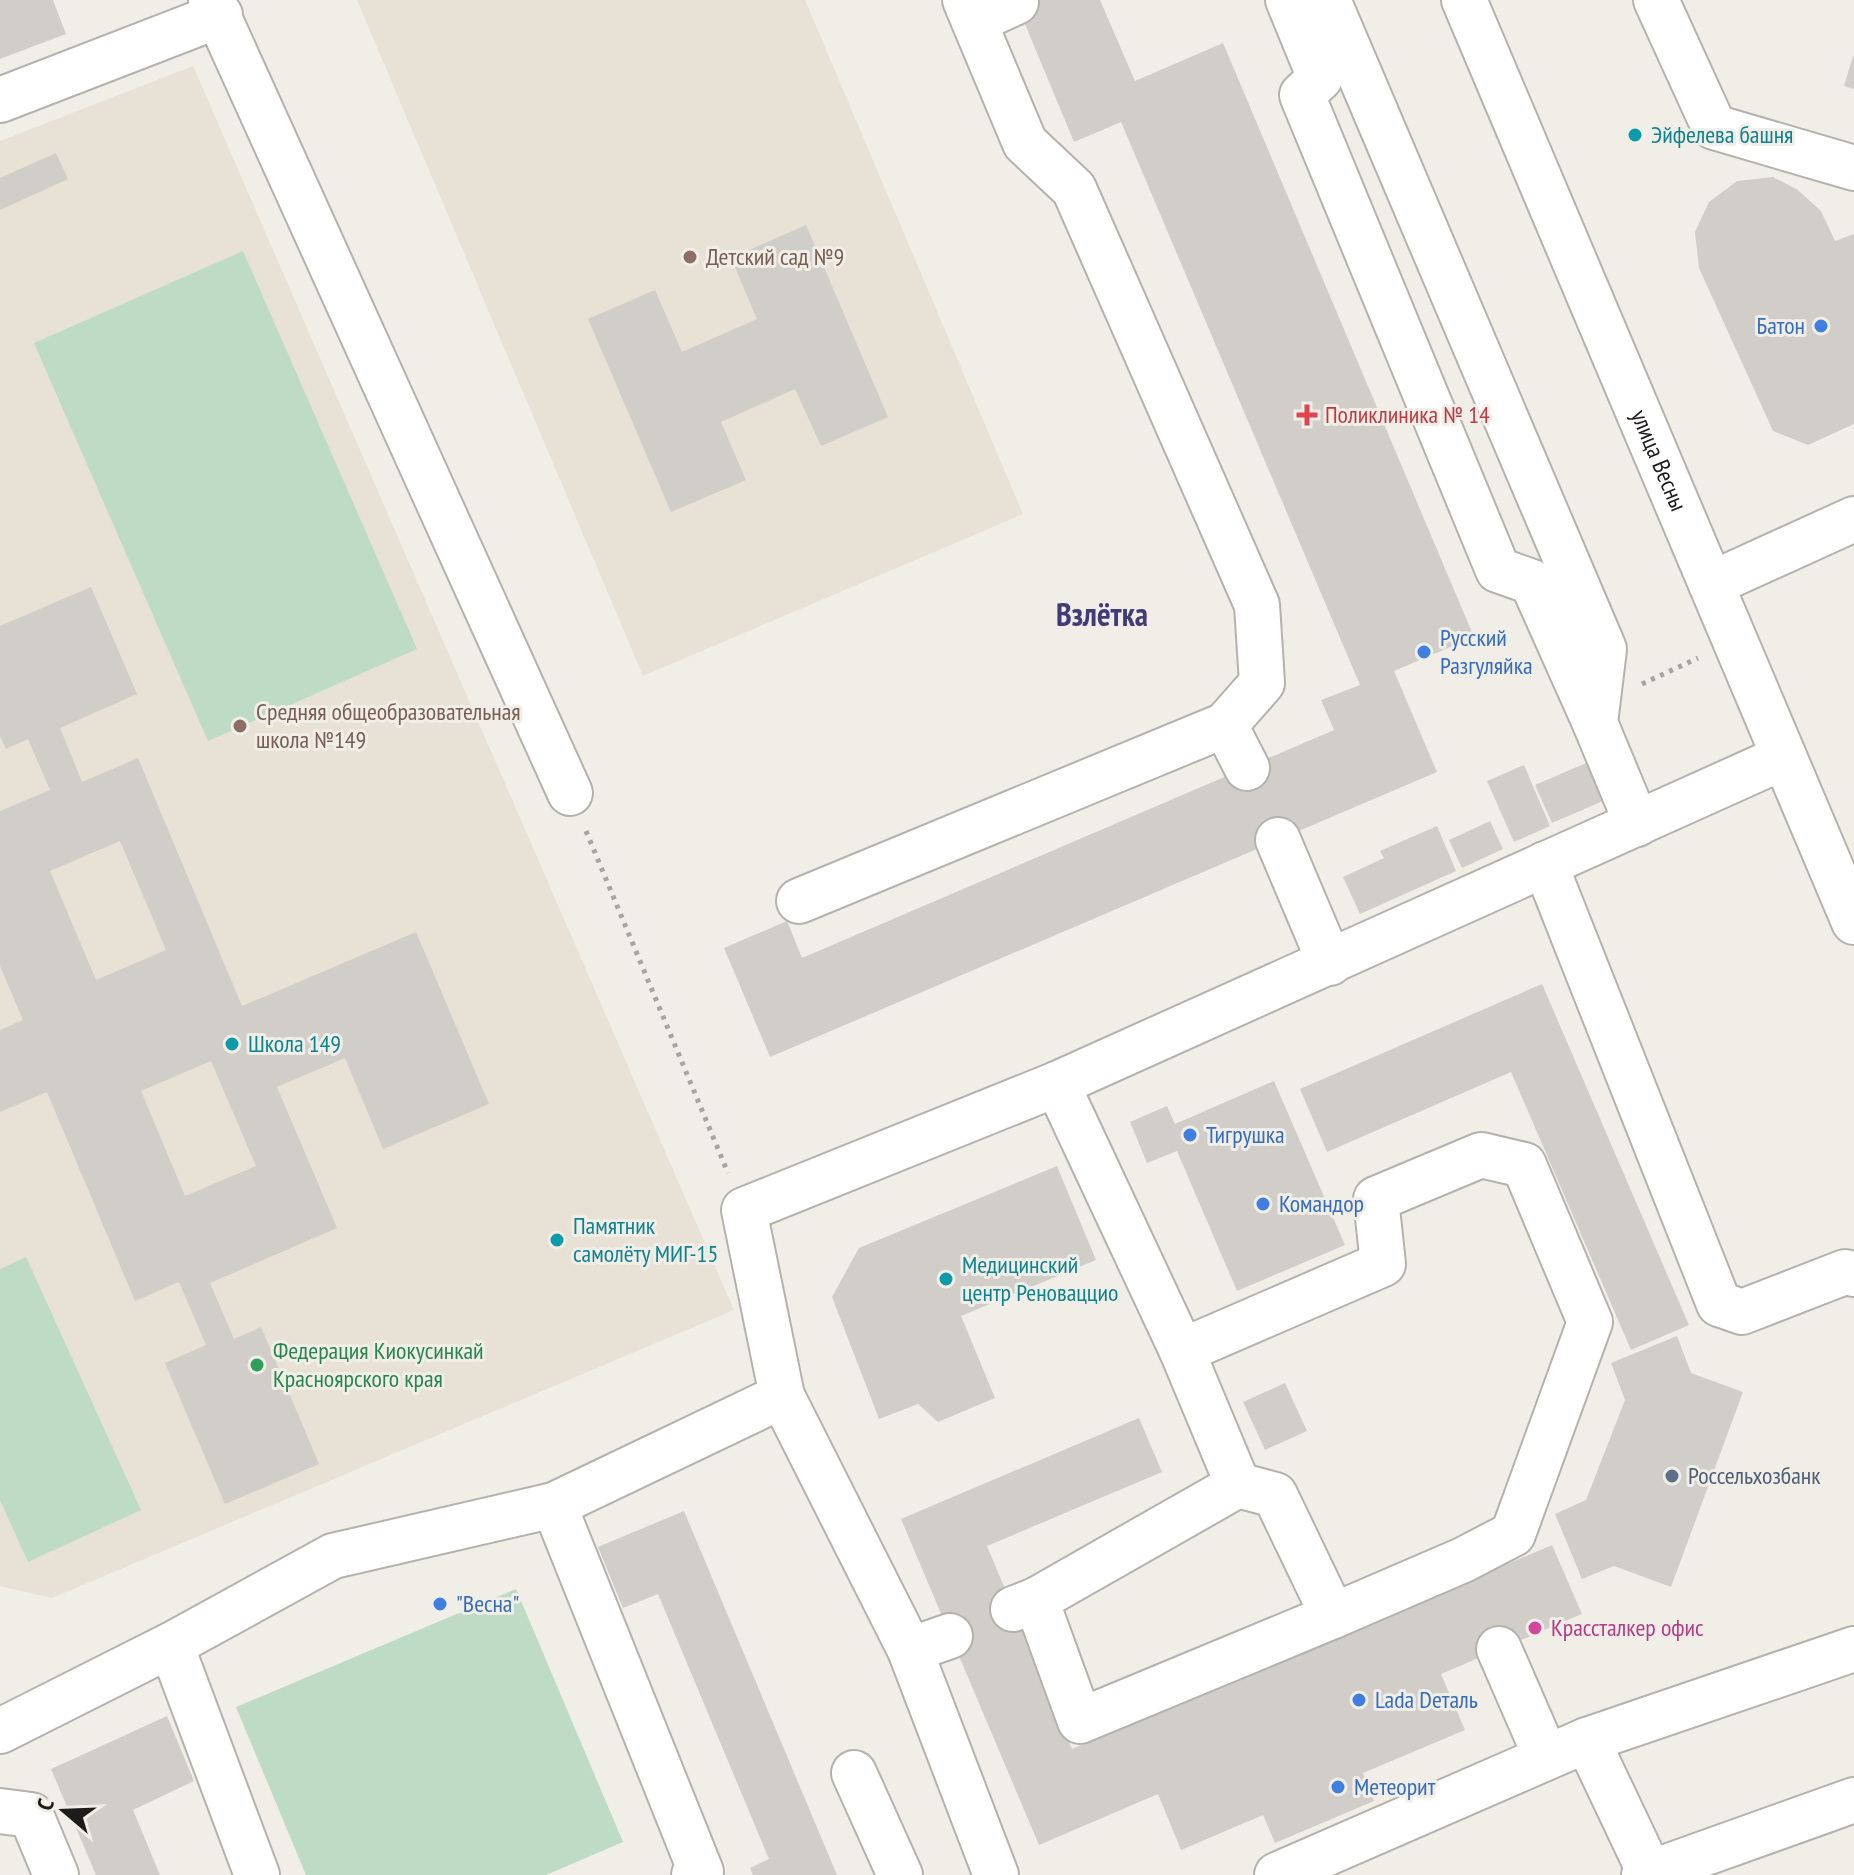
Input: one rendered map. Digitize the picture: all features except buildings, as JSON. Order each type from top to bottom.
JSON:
[{"type":"street","points":[[1288,0],[1320,78],[1302,95],[1498,570],[1532,582],[1637,824]]},
{"type":"street","points":[[1328,0],[1604,649],[1595,723]]},
{"type":"street","name":"улица Весны","points":[[1464,0],[1854,922]]},
{"type":"street","points":[[1656,0],[1714,127],[1854,168]]},
{"type":"street","points":[[799,901],[1225,725],[1262,683],[1257,605],[1074,189],[1025,143],[970,10],[1016,2]]},
{"type":"street","points":[[0,100],[215,7],[570,793]]},
{"type":"street","points":[[1711,584],[1854,519]]},
{"type":"street","points":[[1225,725],[1247,768]]},
{"type":"street","points":[[996,1875],[930,1643],[782,1396],[744,1210],[1057,1084],[1784,757]]},
{"type":"street","points":[[1278,840],[1330,963]]},
{"type":"street","points":[[1545,864],[1719,1304],[1742,1312],[1845,1272],[1854,1274]]},
{"type":"street","points":[[1057,1084],[1182,1351],[1238,1485]]},
{"type":"street","points":[[1182,1351],[1383,1264],[1376,1199],[1481,1155],[1524,1165],[1590,1322],[1513,1534],[1467,1570],[1333,1616],[1080,1721],[1024,1604],[1238,1485],[1275,1495],[1333,1616]]},
{"type":"street","points":[[0,1731],[171,1645],[333,1556],[554,1505],[782,1396]]},
{"type":"street","points":[[554,1505],[701,1872],[694,1875]]},
{"type":"street","points":[[171,1645],[257,1875]]},
{"type":"street","points":[[1499,1649],[1546,1757]]},
{"type":"street","points":[[1277,1875],[1587,1740],[1854,1649]]},
{"type":"street","points":[[1587,1740],[1647,1874],[1854,1800]]},
{"type":"street","points":[[854,1773],[900,1875]]},
{"type":"street","points":[[0,1811],[31,1815],[56,1875]]},
{"type":"path","points":[[570,793],[744,1210]]},
{"type":"shaded area","name":"Детский сад №9","points":[[357,0],[805,0],[1023,514],[643,676]]},
{"type":"shaded area","name":"Средняя общеобразовательная школа №149","points":[[193,66],[734,1310],[52,1598],[0,1586],[0,141]]},
{"type":"green space","points":[[243,251],[417,649],[208,741],[34,343]]},
{"type":"green space","points":[[26,1257],[141,1510],[28,1562],[0,1500],[0,1269]]},
{"type":"green space","points":[[516,1589],[623,1842],[546,1875],[306,1875],[236,1707]]},
{"type":"tunnel","points":[[1247,768],[1278,840]]},
{"type":"tunnel","points":[[1470,1579],[1499,1649]]},
{"type":"tunnel","points":[[950,1636],[1013,1609]]},
{"type":"place","name":"Эйфелева башня","points":[[1635,135]]},
{"type":"place","name":"Детский сад №9","points":[[690,257]]},
{"type":"place","name":"Батон","points":[[1821,326]]},
{"type":"place","name":"Поликлиника № 14","points":[[1307,415]]},
{"type":"place","name":"Русский Разгуляйка","points":[[1424,652]]},
{"type":"place","name":"Средняя общеобразовательная школа №149","points":[[240,726]]},
{"type":"place","name":"Школа 149","points":[[232,1044]]},
{"type":"place","name":"Тигрушка","points":[[1190,1135]]},
{"type":"place","name":"Командор","points":[[1263,1204]]},
{"type":"place","name":"Памятник самолёту МИГ-15","points":[[557,1240]]},
{"type":"place","name":"Медицинский центр Реноваццио","points":[[946,1279]]},
{"type":"place","name":"Федерация Киокусинкай Красноярского края","points":[[257,1365]]},
{"type":"place","name":"Россельхозбанк","points":[[1672,1476]]},
{"type":"place","name":"\"Весна\"","points":[[440,1604]]},
{"type":"place","name":"Крассталкер офис","points":[[1535,1628]]},
{"type":"place","name":"Lada Dеталь","points":[[1359,1700]]},
{"type":"place","name":"Метеорит","points":[[1338,1787]]},
{"type":"district","name":"Взлётка","points":[[1102,615]]}]
